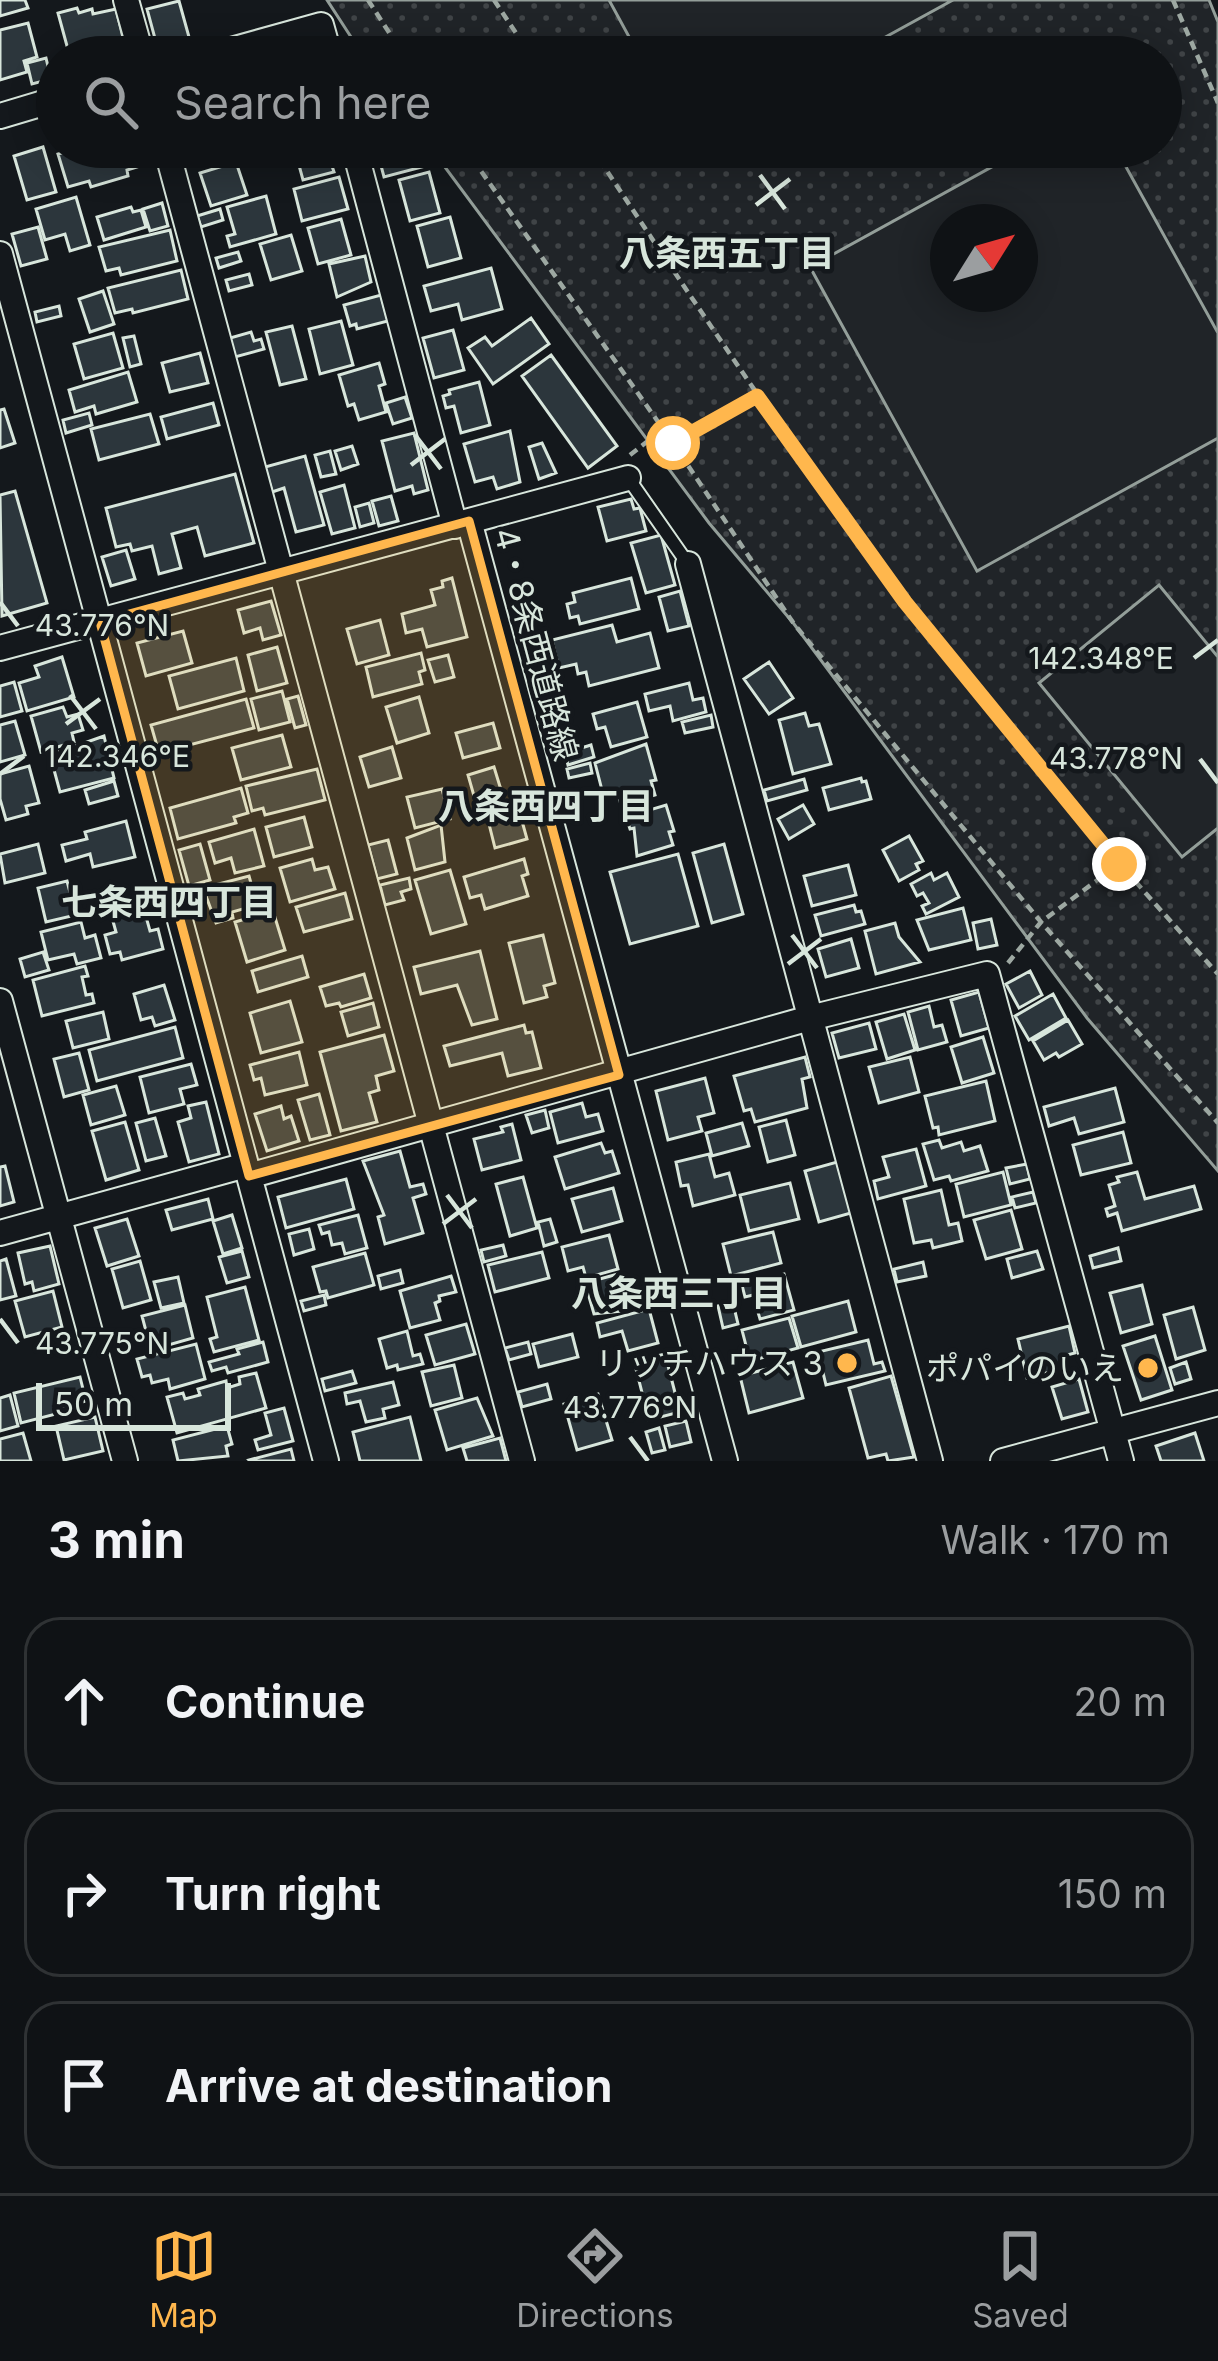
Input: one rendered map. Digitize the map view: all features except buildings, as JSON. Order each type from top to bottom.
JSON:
[{"type":"street","points":[[126,0],[136,36]]},
{"type":"street","points":[[281,36],[321,25],[324,36]]},
{"type":"street","points":[[0,116],[36,105]]},
{"type":"street","points":[[172,168],[522,1461]]},
{"type":"street","points":[[360,168],[462,524],[628,467]]},
{"type":"street","points":[[0,254],[326,1461]]},
{"type":"street","name":"4・8条西道路線","points":[[0,648],[462,524],[620,1075],[724,1461]]},
{"type":"street","points":[[688,564],[930,1461]]},
{"type":"street","points":[[0,1233],[620,1075],[810,1018],[987,974],[1121,1461]]},
{"type":"street","points":[[0,1001],[125,1461]]},
{"type":"street","points":[[1004,1461],[1218,1403]]},
{"type":"lane","points":[[628,467],[688,564]]},
{"type":"path","points":[[368,0],[392,36]]},
{"type":"path","points":[[494,0],[518,36]]},
{"type":"path","points":[[1173,0],[1218,103]]},
{"type":"path","points":[[479,168],[794,624],[1041,922],[1218,1123]]},
{"type":"path","points":[[605,168],[757,396],[905,602],[1119,864],[1218,974]]},
{"type":"path","points":[[673,443],[757,396]]},
{"type":"path","points":[[628,467],[663,429]]},
{"type":"path","points":[[1004,969],[1041,922],[1119,864]]},
{"type":"highlighted area","points":[[469,521],[619,1075],[249,1176],[100,622]]},
{"type":"shaded area","points":[[327,0],[1209,0],[1218,22],[1218,1171],[1087,1018],[794,624],[709,523],[446,168],[1182,168],[1182,36],[350,36]]},
{"type":"shaded area","points":[[609,0],[953,0],[887,36],[629,36]]},
{"type":"shaded area","points":[[990,168],[1127,168],[1218,333],[1218,438],[977,571],[810,267]]},
{"type":"shaded area","points":[[1159,585],[1218,657],[1218,828],[1182,857],[1039,683]]},
{"type":"place","name":"リッチハウス 3","points":[[847,1363]]},
{"type":"place","name":"ポパイのいえ","points":[[1148,1368]]},
{"type":"district","name":"八条西五丁目","points":[[727,253]]},
{"type":"district","name":"八条西四丁目","points":[[546,806]]},
{"type":"district","name":"七条西四丁目","points":[[169,902]]},
{"type":"district","name":"八条西三丁目","points":[[679,1293]]},
{"type":"route","points":[[673,443],[757,396],[905,602],[1119,864]]}]
